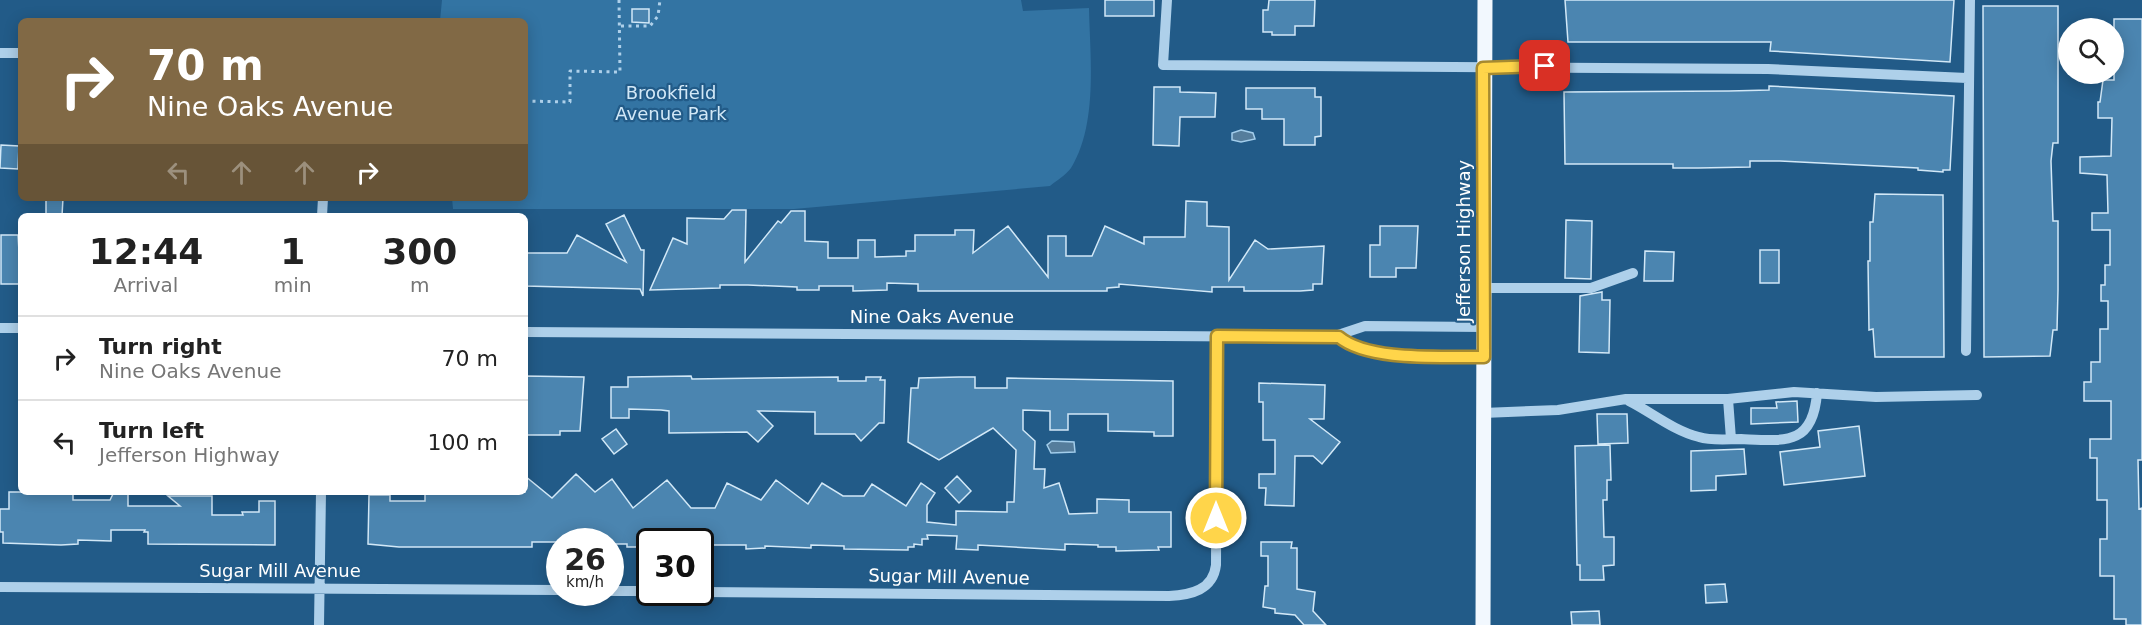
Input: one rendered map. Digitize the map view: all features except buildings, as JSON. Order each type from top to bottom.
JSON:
[{"type":"main road","name":"Jefferson Highway","points":[[1483,625],[1485,0]]},
{"type":"street","points":[[1167,0],[1162,65],[1768,69],[1967,78]]},
{"type":"street","points":[[1966,351],[1967,78],[1970,0]]},
{"type":"street","points":[[0,53],[18,53]]},
{"type":"street","points":[[1484,288],[1591,288],[1633,273]]},
{"type":"street","name":"Nine Oaks Avenue","points":[[528,332],[1339,337],[1352,328],[1365,326],[1484,327]]},
{"type":"street","points":[[0,328],[18,328]]},
{"type":"street","name":"Sugar Mill Avenue","points":[[714,592],[1169,596],[1197,592],[1212,579],[1216,565],[1217,336]]},
{"type":"street","name":"Nine Oaks Avenue","points":[[1339,337],[1350,346],[1371,353],[1484,357]]},
{"type":"street","points":[[1483,413],[1558,410],[1626,399],[1728,399],[1794,392],[1876,397],[1977,395]]},
{"type":"street","points":[[1626,399],[1699,438],[1774,441],[1794,437],[1810,426],[1815,414],[1817,393]]},
{"type":"street","points":[[1728,399],[1731,439]]},
{"type":"street","points":[[320,625],[321,495]]},
{"type":"street","name":"Sugar Mill Avenue","points":[[0,587],[546,590]]},
{"type":"path","points":[[528,101],[570,102],[570,71],[620,72],[619,0]]},
{"type":"path","points":[[621,26],[650,26],[658,16],[660,0]]},
{"type":"green space","name":"Brookfield Avenue Park","points":[[442,0],[1021,0],[1023,11],[1089,8],[1091,69],[1089,111],[1080,151],[1071,168],[1050,186],[794,209],[453,209],[452,201],[528,201],[528,18],[440,18]]},
{"type":"shaded area","points":[[1241,130],[1253,133],[1255,139],[1241,142],[1232,140],[1232,133]]},
{"type":"shaded area","points":[[1052,441],[1074,442],[1075,452],[1051,453],[1047,445]]},
{"type":"route","points":[[1216,518],[1217,336],[1339,337],[1350,346],[1371,353],[1484,357],[1483,68],[1545,66]]}]
